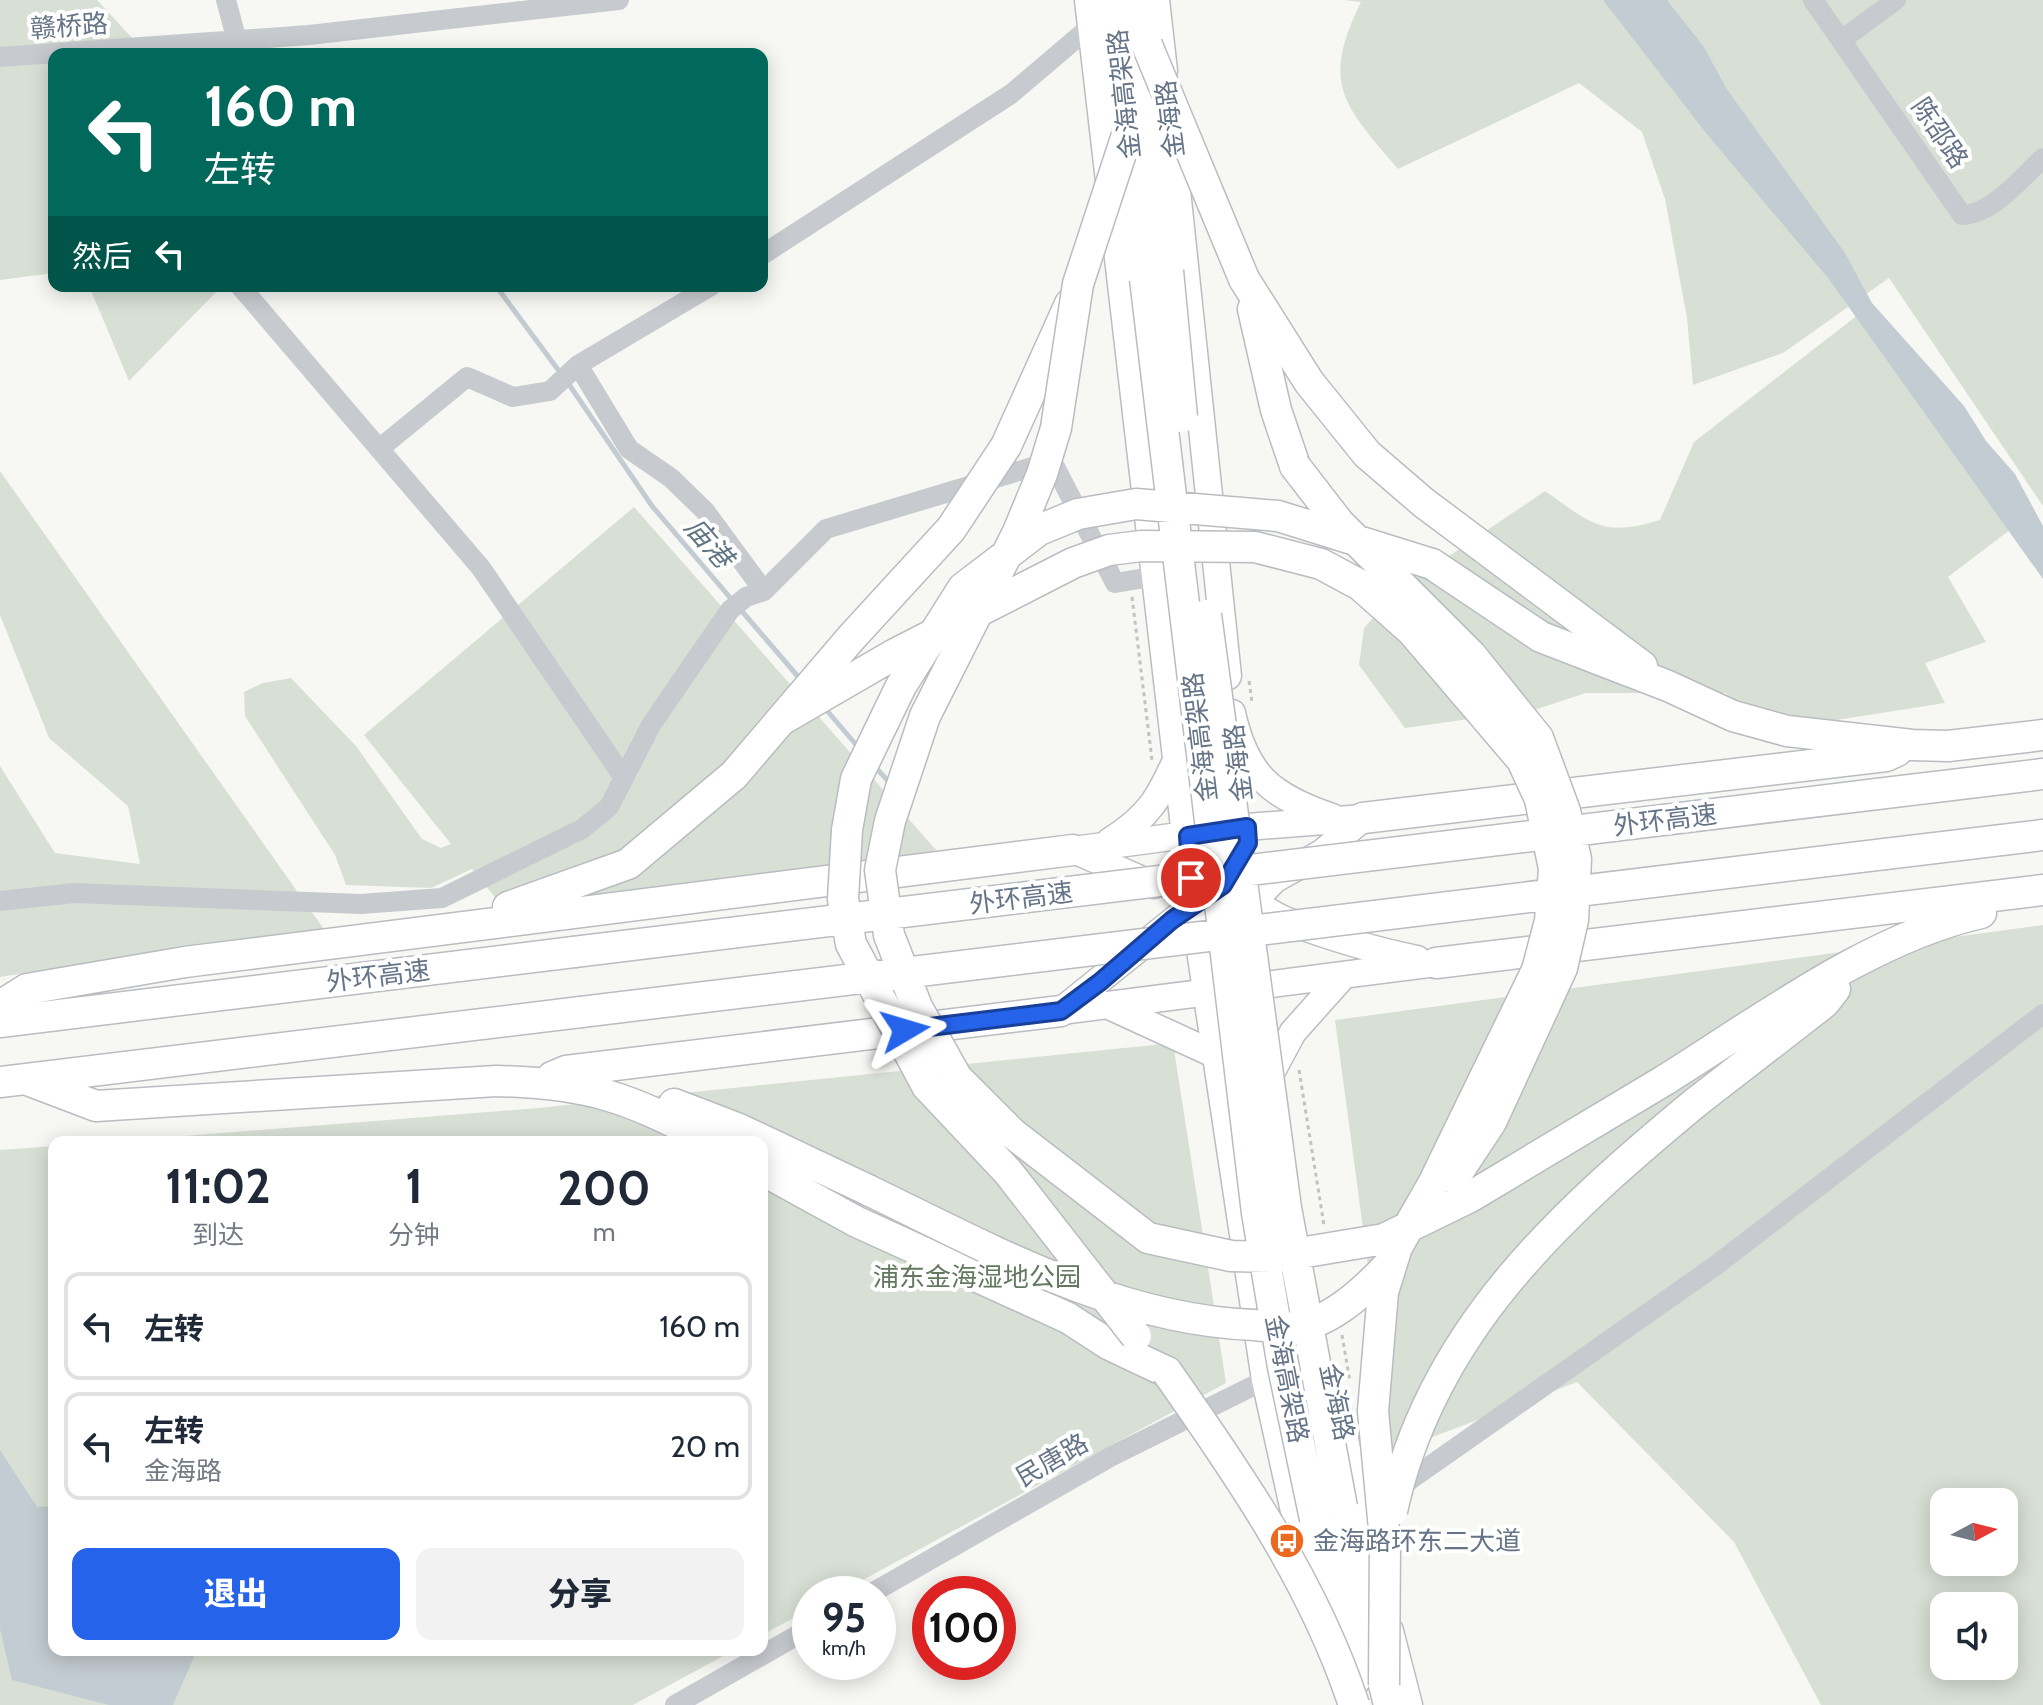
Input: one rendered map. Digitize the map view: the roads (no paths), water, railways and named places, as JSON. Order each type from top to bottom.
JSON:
[{"type":"highway","name":"金海高架路","points":[[1113,0],[1257,1213],[1299,1443],[1362,1705]]},
{"type":"highway","name":"金海高架路","points":[[1141,0],[1185,451],[1286,1208],[1342,1507],[1387,1695]]},
{"type":"highway","points":[[768,1144],[1009,1259],[1126,1304],[1202,1323],[1297,1327],[1355,1301],[1406,1247],[1436,1207],[1491,1122],[1562,968],[1573,920],[1576,859],[1565,811],[1538,738],[1471,655],[1339,523],[1295,466],[1276,410],[1244,279],[1147,45]]},
{"type":"highway","points":[[423,932],[557,892],[628,864],[734,775],[951,529],[1006,446],[1078,284],[1128,132]]},
{"type":"highway","points":[[1244,279],[1309,382],[1367,454],[1424,503],[1668,686]]},
{"type":"highway","points":[[1078,284],[1056,428],[1042,474],[1018,532],[925,716],[890,821],[880,870],[889,935],[917,1007],[957,1078],[1024,1143],[1148,1238],[1231,1256],[1276,1257],[1384,1239],[1470,1197],[1850,968],[1928,929],[2017,905],[2043,891]]},
{"type":"highway","points":[[1354,1705],[1337,1653],[1253,1493],[1167,1372],[1008,1172],[927,1086],[851,944],[843,899],[847,830],[856,779],[901,686],[963,588],[1039,530],[1078,514],[1136,504],[1278,516],[1432,564],[1541,637],[1668,686],[1733,716],[1787,731],[1912,745],[1948,746],[2043,735]]},
{"type":"highway","points":[[783,719],[895,654],[1073,563],[1109,550],[1141,546],[1255,547],[1321,564],[1360,585],[1412,631],[1522,760],[1540,799],[1554,869],[1550,921],[1537,970],[1433,1184],[1397,1247],[1383,1292],[1373,1411],[1385,1540],[1387,1695]]},
{"type":"highway","points":[[1349,818],[1886,756],[1912,745]]},
{"type":"highway","name":"外环高速","points":[[0,1022],[2043,774]]},
{"type":"highway","points":[[13,1080],[2043,835]]},
{"type":"highway","points":[[0,1006],[27,989],[124,971],[1073,850]]},
{"type":"highway","points":[[1436,963],[2043,891]]},
{"type":"highway","points":[[1385,1540],[1401,1468],[1458,1347],[1517,1268],[1596,1185],[1824,1003],[1850,968]]},
{"type":"highway","points":[[541,1082],[566,1071],[1061,1011]]},
{"type":"highway","points":[[13,1080],[96,1106],[496,1081],[541,1082],[618,1096],[658,1098],[699,1112],[751,1136]]},
{"type":"highway","points":[[618,1096],[700,1136]]},
{"type":"highway","points":[[768,1173],[857,1222],[1068,1318],[1108,1344],[1167,1372]]},
{"type":"main road","points":[[1088,0],[1193,904],[1209,993],[1265,1380],[1298,1537],[1342,1705]]},
{"type":"main road","name":"金海路","points":[[1156,0],[1232,713],[1256,900],[1265,986],[1263,1009],[1271,1073],[1360,1513],[1409,1705]]},
{"type":"main road","points":[[1232,713],[1239,744],[1248,764],[1276,791],[1349,818]]},
{"type":"main road","points":[[1103,846],[1142,820],[1158,801],[1178,756]]},
{"type":"main road","points":[[1073,850],[1103,846],[1188,844],[1349,818]]},
{"type":"main road","points":[[1204,962],[1228,926],[1275,879],[1322,853],[1349,818]]},
{"type":"main road","points":[[1061,1011],[1193,904],[1223,885],[1247,835]]},
{"type":"main road","points":[[1188,844],[1223,885],[1256,900],[1281,919],[1381,952],[1436,963]]},
{"type":"main road","points":[[1073,850],[1193,904],[1228,926],[1261,960]]},
{"type":"main road","points":[[1061,1011],[1436,963]]},
{"type":"main road","points":[[1271,1073],[1293,1032],[1343,976]]},
{"type":"main road","points":[[1107,1005],[1216,1055]]},
{"type":"street","points":[[226,0],[237,41]]},
{"type":"street","name":"赣桥路","points":[[140,48],[237,41],[619,0]]},
{"type":"street","name":"陈邵路","points":[[1813,0],[1843,39],[1962,215],[1972,214],[2005,194],[2043,158]]},
{"type":"street","points":[[1843,39],[1896,0]]},
{"type":"street","points":[[768,251],[1011,94],[1091,26]]},
{"type":"street","name":"赣桥路","points":[[0,57],[48,54]]},
{"type":"street","points":[[245,292],[481,568],[624,778]]},
{"type":"street","points":[[379,449],[467,377],[513,397],[550,391],[576,367],[701,292]]},
{"type":"street","points":[[576,367],[629,449],[671,478],[705,511],[747,599]]},
{"type":"street","points":[[0,901],[74,893],[361,904],[442,898],[582,829],[609,807],[651,725],[747,599],[826,529],[1052,461],[1115,583],[1157,576]]},
{"type":"street","points":[[1360,1513],[1715,1266],[2043,1014]]},
{"type":"street","name":"民唐路","points":[[896,1579],[1112,1456],[1265,1380]]},
{"type":"street","points":[[768,1652],[792,1638]]},
{"type":"street","points":[[675,1705],[761,1656]]},
{"type":"waterway","name":"庙港","points":[[500,292],[562,375]]},
{"type":"waterway","name":"庙港","points":[[568,383],[652,506],[733,601]]},
{"type":"waterway","name":"庙港","points":[[740,609],[801,680]]},
{"type":"waterway","name":"庙港","points":[[823,706],[858,747]]},
{"type":"waterway","name":"庙港","points":[[875,767],[890,783]]},
{"type":"place","name":"金海路环东二大道","points":[[1287,1541]]},
{"type":"park label","name":"浦东金海湿地公园","points":[[977,1277]]}]
